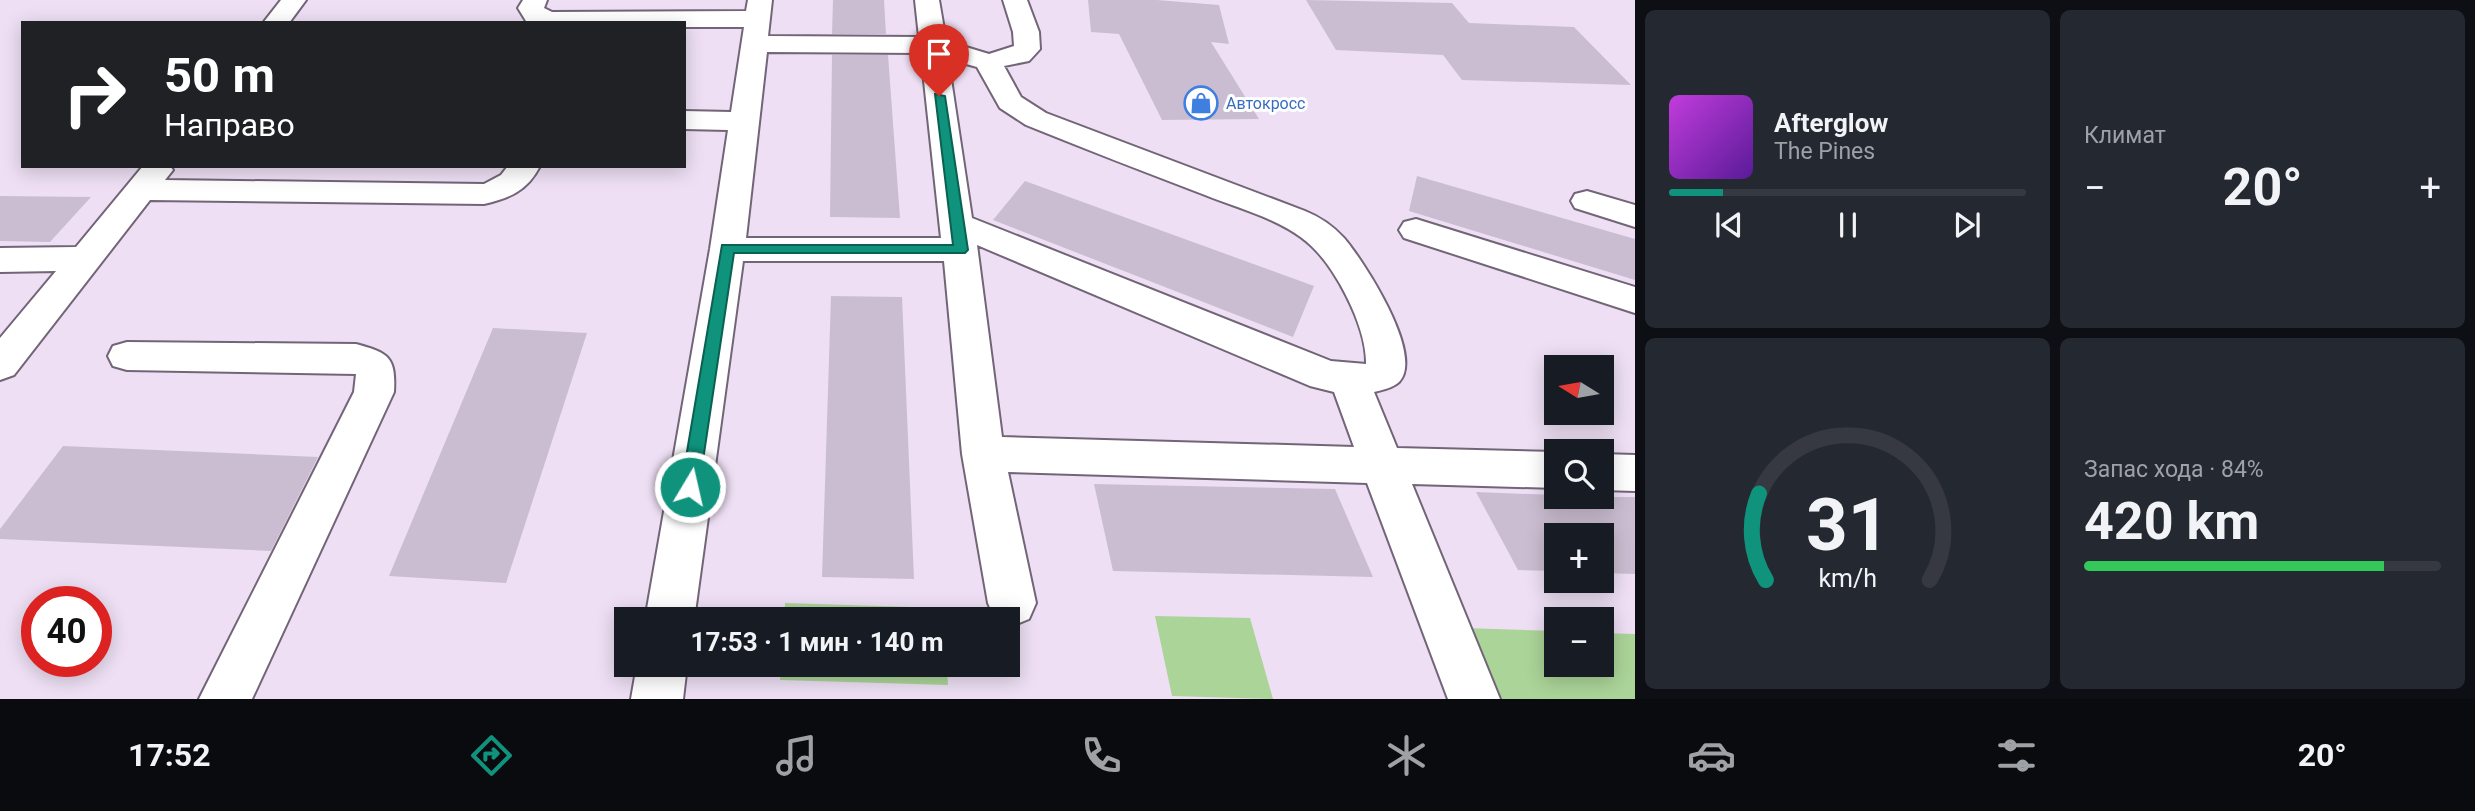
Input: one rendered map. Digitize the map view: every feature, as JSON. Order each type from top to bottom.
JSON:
[{"type":"street","points":[[278,21],[294,0]]},
{"type":"street","points":[[535,0],[531,8],[535,16],[552,20],[758,21],[932,46],[988,62],[1019,55],[1027,49],[1026,32],[1015,0]]},
{"type":"street","points":[[927,0],[983,454],[1012,603]]},
{"type":"street","points":[[671,607],[727,249],[758,21]]},
{"type":"street","points":[[727,249],[958,237],[1324,375],[1349,380],[1372,379],[1385,371],[1387,359],[1384,341],[1344,260],[1318,233],[1274,210],[1036,119],[1010,102],[988,62]]},
{"type":"street","points":[[686,120],[744,121]]},
{"type":"street","points":[[4,354],[150,178],[484,194],[500,191],[512,183],[523,168]]},
{"type":"street","points":[[1587,201],[1635,216]]},
{"type":"street","points":[[1416,230],[1635,300]]},
{"type":"street","points":[[0,260],[85,259]]},
{"type":"street","points":[[127,356],[356,359],[376,369],[374,392],[225,699]]},
{"type":"street","points":[[1349,380],[1474,699]]},
{"type":"street","points":[[983,454],[1544,470]]},
{"type":"street","points":[[1614,472],[1635,473]]},
{"type":"street","points":[[657,699],[660,677]]},
{"type":"green space","points":[[785,603],[911,607],[785,607]]},
{"type":"green space","points":[[1155,616],[1250,618],[1273,699],[1172,696]]},
{"type":"green space","points":[[1464,628],[1544,631],[1544,677],[1614,677],[1614,633],[1635,634],[1635,699],[1496,699]]},
{"type":"green space","points":[[780,677],[948,677],[948,685],[780,680]]},
{"type":"building","points":[[833,0],[884,0],[886,34],[832,34]]},
{"type":"building","points":[[1088,0],[1157,0],[1219,5],[1229,44],[1211,42],[1259,119],[1162,120],[1119,34],[1091,32]]},
{"type":"building","points":[[1306,0],[1452,3],[1469,23],[1574,27],[1631,85],[1462,80],[1443,55],[1336,50]]},
{"type":"building","points":[[832,55],[888,55],[900,218],[830,217]]},
{"type":"building","points":[[1417,176],[1635,239],[1635,280],[1409,211]]},
{"type":"building","points":[[1025,181],[1314,286],[1293,337],[993,220]]},
{"type":"building","points":[[0,196],[91,197],[50,242],[0,241]]},
{"type":"building","points":[[831,296],[902,297],[914,579],[822,577]]},
{"type":"building","points":[[493,328],[587,333],[506,583],[389,576]]},
{"type":"building","points":[[63,446],[318,457],[271,551],[0,539],[0,529]]},
{"type":"building","points":[[1094,484],[1335,489],[1373,577],[1113,571]]},
{"type":"building","points":[[1476,492],[1544,495],[1544,509],[1614,509],[1614,497],[1635,497],[1635,574],[1614,573],[1614,523],[1544,523],[1544,571],[1518,570]]},
{"type":"place","name":"Автокросс","points":[[1201,103]]},
{"type":"route","points":[[690,487],[727,249],[960,250],[939,96]]}]
